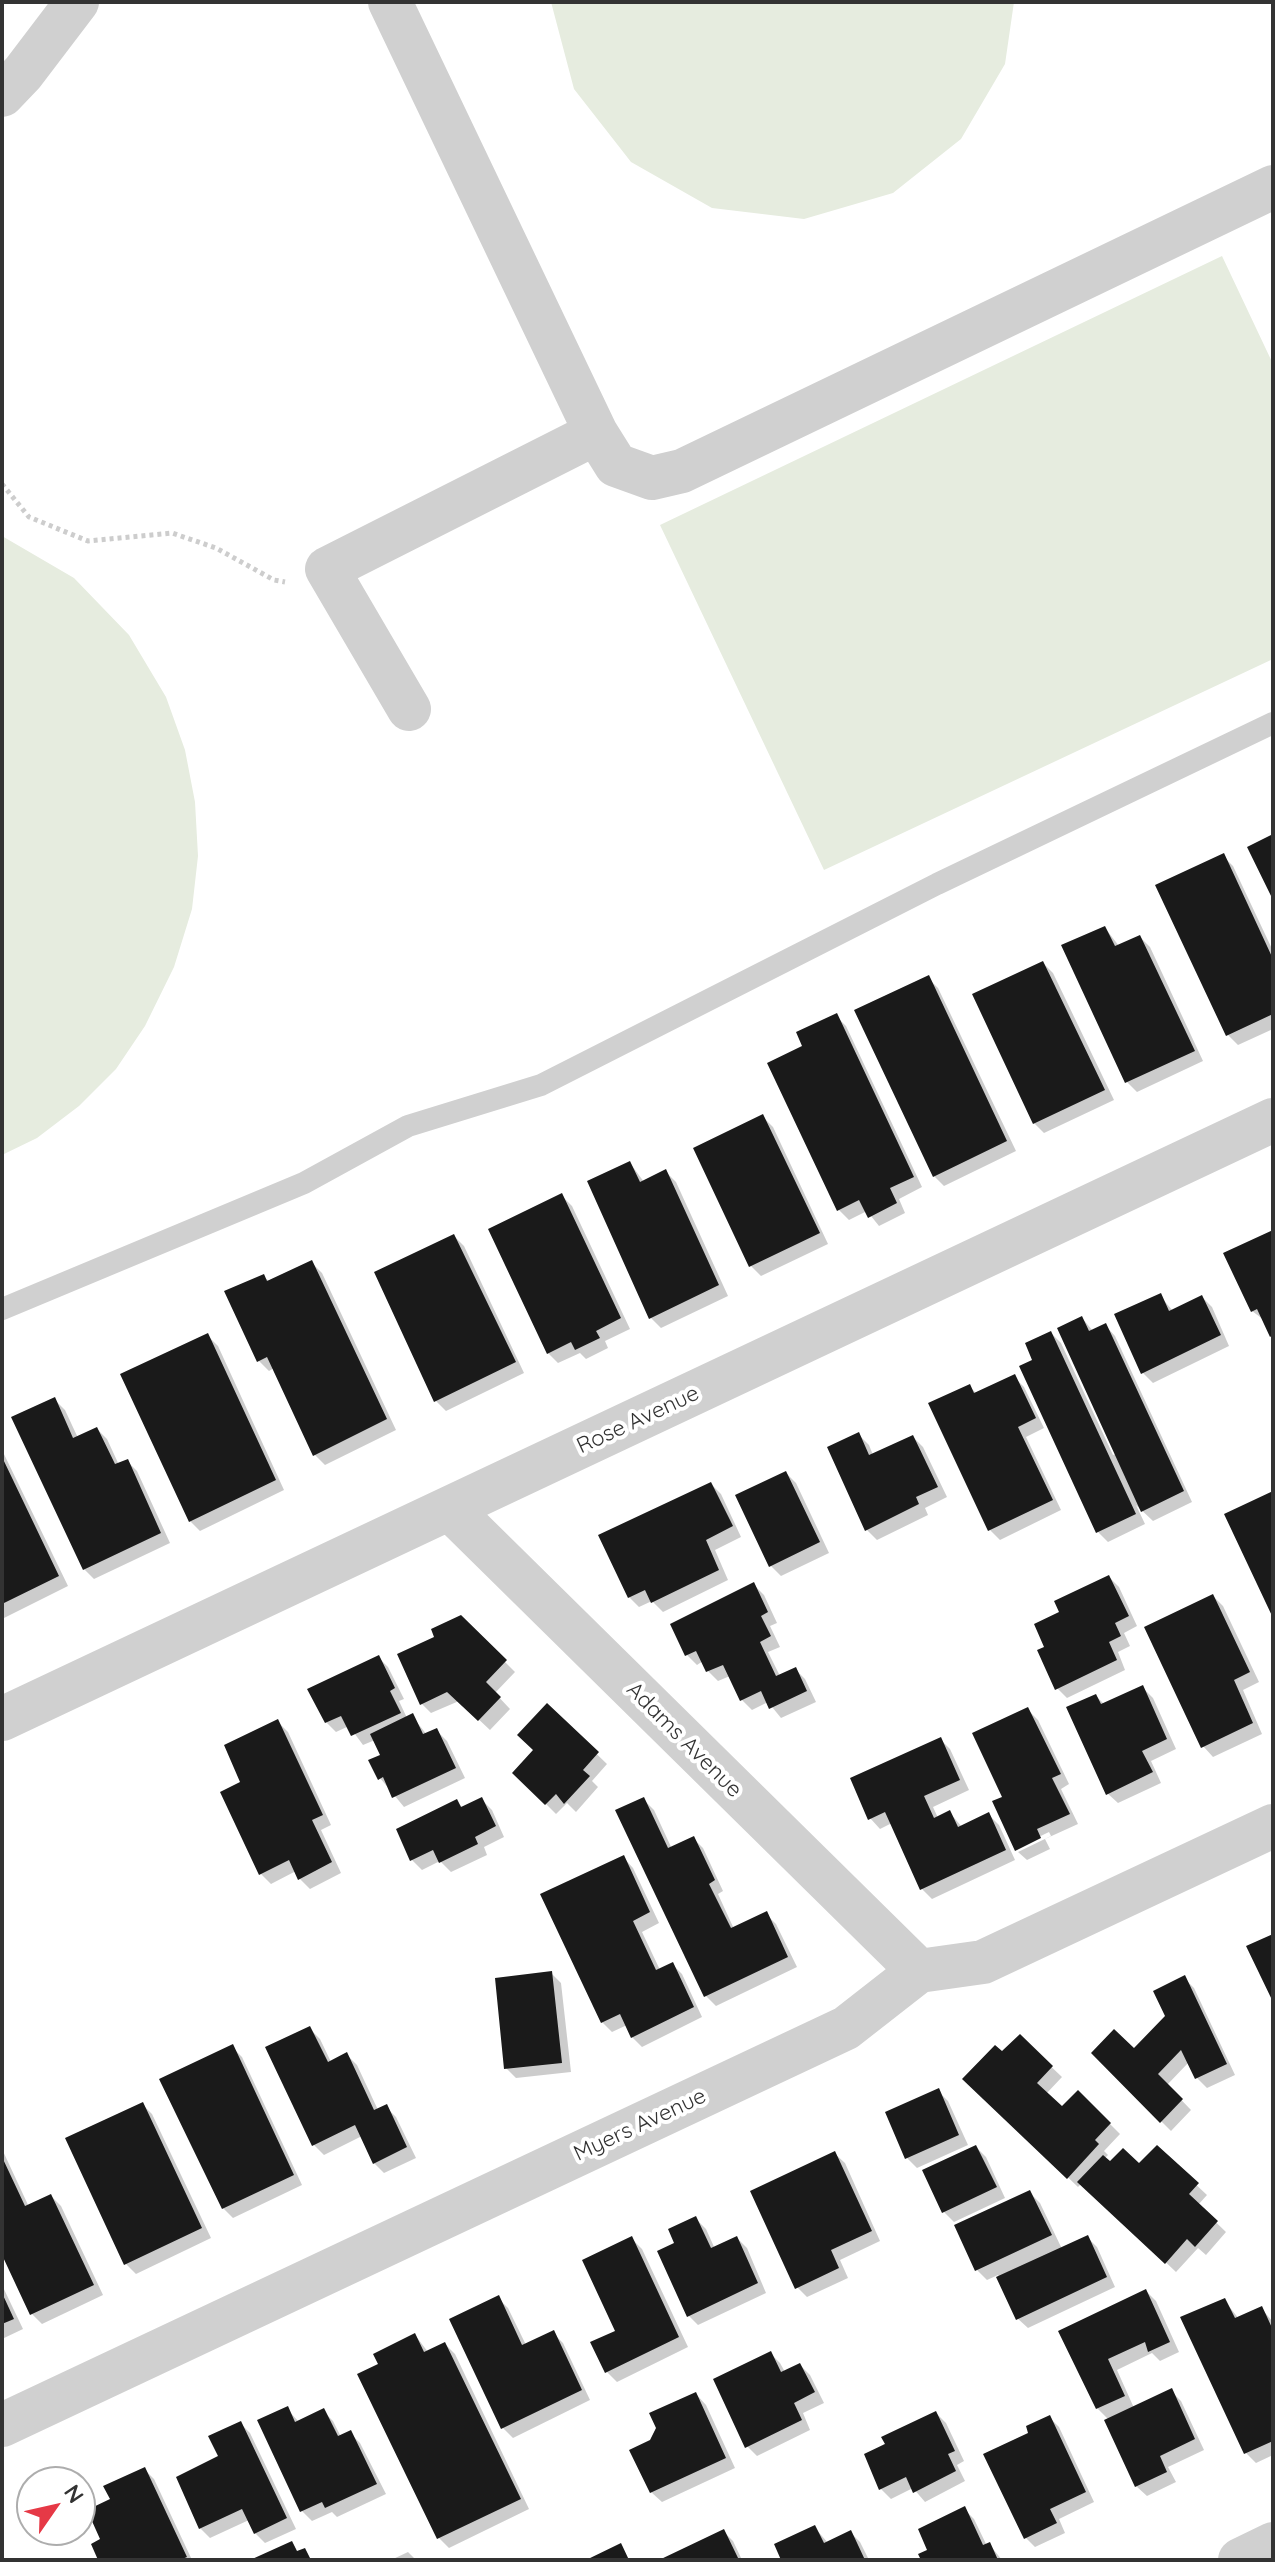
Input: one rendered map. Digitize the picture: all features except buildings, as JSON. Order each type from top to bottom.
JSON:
[{"type":"street","points":[[2,95],[23,73],[77,2]]},
{"type":"street","points":[[390,2],[596,433],[616,465],[652,478],[682,471],[1273,187]]},
{"type":"street","points":[[409,709],[327,569],[596,433]]},
{"type":"street","name":"Rose Avenue","points":[[2,1719],[1273,1120]]},
{"type":"street","name":"Adams Avenue","points":[[450,1509],[919,1971]]},
{"type":"street","name":"Myers Avenue","points":[[2,2425],[846,2028],[919,1971],[983,1962],[1273,1826]]},
{"type":"street","points":[[1240,2560],[1273,2544]]},
{"type":"lane","points":[[2,1309],[304,1183],[408,1126],[541,1085],[937,884],[1273,723]]},
{"type":"path","points":[[2,484],[29,517],[88,541],[172,533],[216,548],[274,580],[341,592]]},
{"type":"shaded area","points":[[551,2],[1014,2],[1005,64],[961,139],[893,193],[804,219],[712,208],[631,162],[574,89]]},
{"type":"shaded area","points":[[1222,256],[1273,364],[1273,659],[824,870],[660,525]]},
{"type":"shaded area","points":[[2,536],[74,578],[129,635],[166,697],[185,750],[195,802],[198,856],[192,909],[174,967],[145,1026],[116,1069],[79,1106],[37,1138],[2,1155]]}]
